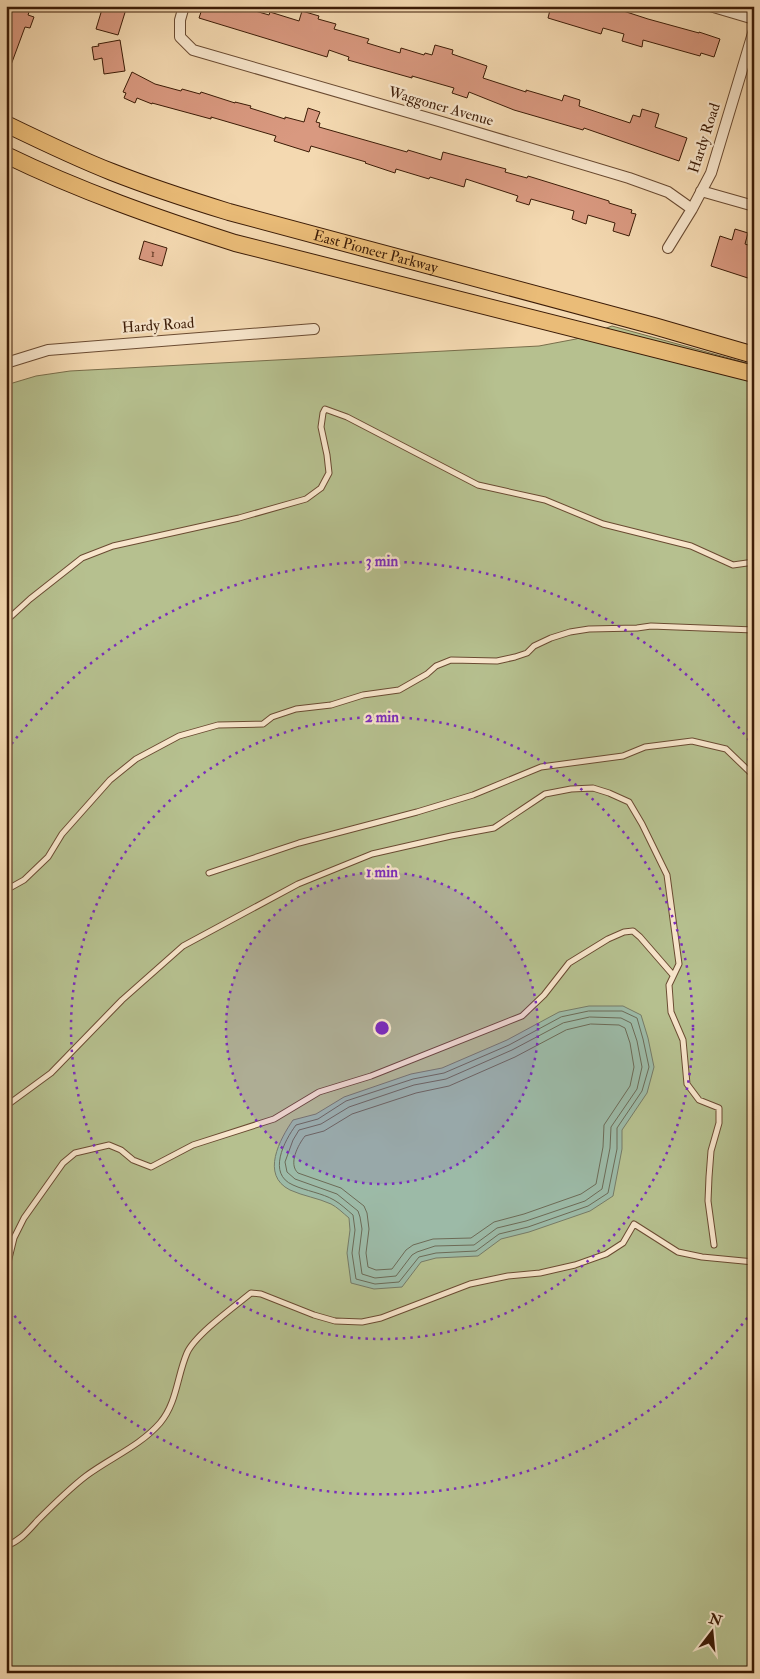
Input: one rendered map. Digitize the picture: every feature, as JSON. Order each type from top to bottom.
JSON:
[{"type":"main road","name":"East Pioneer Parkway","points":[[6,124],[113,172],[229,212],[654,326],[754,355]]},
{"type":"main road","name":"East Pioneer Parkway","points":[[11,159],[84,191],[168,222],[235,243],[754,374]]},
{"type":"street","name":"Waggoner Avenue","points":[[184,6],[180,20],[180,37],[193,50],[452,124],[629,178],[668,192],[692,209]]},
{"type":"street","points":[[710,6],[754,19]]},
{"type":"street","name":"Hardy Road","points":[[668,248],[692,209],[710,173],[754,30]]},
{"type":"street","points":[[701,191],[754,206]]},
{"type":"street","name":"Hardy Road","points":[[6,363],[48,350],[314,329]]},
{"type":"lane","points":[[6,621],[30,599],[82,558],[113,546],[239,518],[306,499],[322,488],[329,473],[328,455],[321,426],[322,413],[325,409],[346,417],[478,485],[545,500],[602,524],[691,546],[733,565],[754,562]]},
{"type":"lane","points":[[6,890],[24,880],[48,856],[62,834],[110,780],[136,759],[179,736],[218,725],[263,724],[272,717],[296,709],[332,705],[362,695],[399,690],[427,674],[436,666],[451,660],[497,662],[527,653],[534,646],[552,638],[589,629],[651,626],[754,630]]},
{"type":"lane","points":[[209,872],[299,843],[473,795],[540,767],[623,756],[646,747],[692,741],[726,749],[754,776]]},
{"type":"lane","points":[[6,1106],[50,1073],[122,1000],[183,946],[298,884],[372,854],[494,828],[545,794],[571,788],[593,788],[629,802],[667,875],[680,964],[669,984],[671,1012],[683,1040],[687,1084],[699,1100],[719,1108],[719,1123],[708,1177],[708,1201],[714,1245]]},
{"type":"lane","points":[[6,1271],[14,1238],[24,1218],[63,1163],[75,1153],[109,1145],[121,1150],[133,1160],[151,1167],[193,1145],[274,1119],[319,1092],[371,1076],[522,1016],[544,994],[569,963],[608,939],[624,932],[633,931],[640,937],[673,975]]},
{"type":"lane","points":[[6,1546],[16,1542],[58,1500],[86,1477],[123,1451],[143,1440],[161,1422],[172,1402],[187,1353],[194,1342],[251,1293],[261,1294],[314,1315],[335,1321],[362,1322],[381,1318],[470,1284],[508,1276],[540,1273],[575,1265],[606,1254],[623,1243],[634,1224],[678,1252],[702,1258],[754,1262]]},
{"type":"green space","points":[[612,326],[754,365],[754,1673],[6,1673],[6,385],[36,376],[70,371],[539,346],[576,339]]},
{"type":"water","points":[[589,1006],[623,1006],[641,1015],[654,1067],[647,1093],[622,1130],[622,1149],[613,1196],[590,1211],[529,1232],[501,1239],[478,1256],[436,1258],[421,1262],[402,1287],[374,1289],[351,1283],[347,1253],[350,1230],[349,1218],[331,1204],[290,1190],[281,1183],[276,1175],[274,1166],[275,1156],[293,1120],[316,1114],[344,1097],[411,1074],[442,1068],[507,1040],[559,1012]]},
{"type":"building","points":[[6,6],[31,6],[28,15],[34,17],[30,28],[25,27],[8,73],[6,72]]},
{"type":"building","points":[[103,6],[127,6],[118,35],[96,29]]},
{"type":"building","points":[[203,6],[238,6],[269,15],[270,12],[299,21],[302,11],[319,16],[318,19],[336,24],[334,29],[369,39],[367,43],[400,53],[401,48],[424,55],[425,53],[432,55],[435,45],[453,50],[452,54],[487,66],[483,78],[562,101],[564,95],[580,100],[579,106],[630,123],[633,115],[640,117],[642,109],[659,114],[655,127],[687,138],[679,161],[584,128],[583,130],[514,110],[469,92],[467,98],[452,93],[454,88],[348,60],[349,57],[329,50],[327,57],[199,18]]},
{"type":"building","points":[[551,6],[579,6],[587,9],[588,6],[608,6],[720,39],[714,57],[701,53],[700,56],[643,40],[642,47],[622,41],[624,34],[603,28],[601,34],[548,18]]},
{"type":"building","points":[[120,40],[125,71],[104,74],[102,58],[94,60],[92,47]]},
{"type":"building","points":[[132,72],[155,84],[181,91],[182,89],[200,94],[201,92],[251,106],[250,108],[285,119],[285,117],[304,122],[308,108],[320,112],[316,122],[320,123],[319,127],[441,160],[443,152],[506,169],[505,172],[527,178],[528,176],[609,201],[609,203],[632,210],[631,213],[636,214],[629,236],[613,231],[615,223],[588,215],[586,224],[572,219],[574,211],[531,199],[529,205],[516,201],[518,196],[466,179],[464,187],[396,169],[395,173],[366,162],[311,146],[309,152],[274,141],[276,136],[211,117],[211,119],[152,104],[137,98],[135,103],[124,98],[126,93],[123,92]]},
{"type":"building","points":[[735,229],[748,233],[745,244],[754,247],[754,280],[711,266],[720,236],[732,240]]},
{"type":"building","points":[[144,241],[167,248],[162,266],[139,259]]}]
